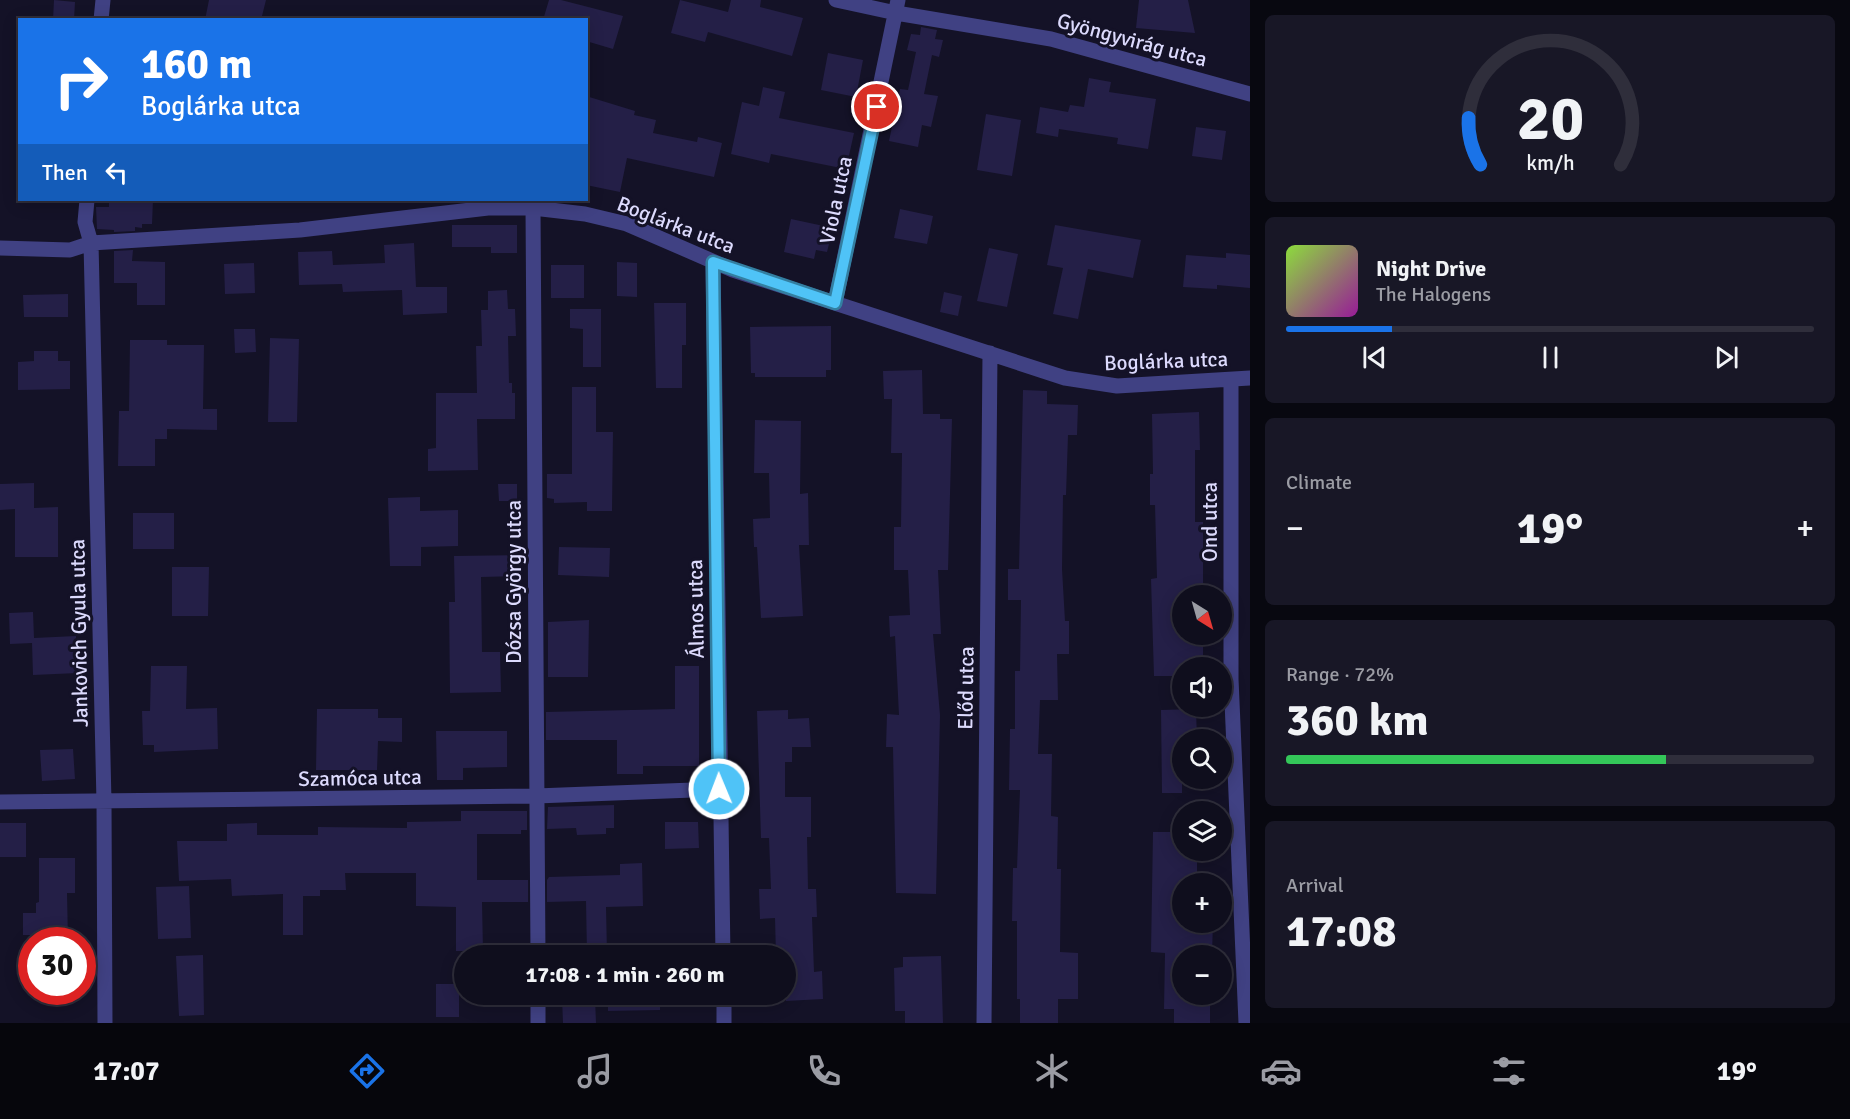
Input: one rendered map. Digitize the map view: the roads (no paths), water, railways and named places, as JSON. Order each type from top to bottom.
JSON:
[{"type":"street","points":[[101,18],[103,0]]},
{"type":"street","name":"Gyöngyvirág utca","points":[[836,0],[897,7],[1051,39],[1250,92]]},
{"type":"street","name":"Viola utca","points":[[835,303],[897,7]]},
{"type":"street","name":"Jankovich Gyula utca","points":[[87,201],[85,222],[91,243],[104,802],[105,1023]]},
{"type":"street","name":"Boglárka utca","points":[[0,248],[70,250],[91,243],[300,230],[488,208],[533,208],[585,214],[627,224],[713,262],[990,353],[1097,385],[1143,386],[1250,378]]},
{"type":"street","name":"Dózsa György utca","points":[[533,208],[537,945]]},
{"type":"street","name":"Álmos utca","points":[[713,262],[723,945]]},
{"type":"street","name":"Előd utca","points":[[984,1023],[990,353]]},
{"type":"street","name":"Ond utca","points":[[1231,380],[1231,679],[1246,1023]]},
{"type":"street","name":"Szamóca utca","points":[[0,802],[536,796],[719,789]]},
{"type":"street","points":[[538,1005],[538,1023]]},
{"type":"street","points":[[724,1005],[724,1023]]}]
